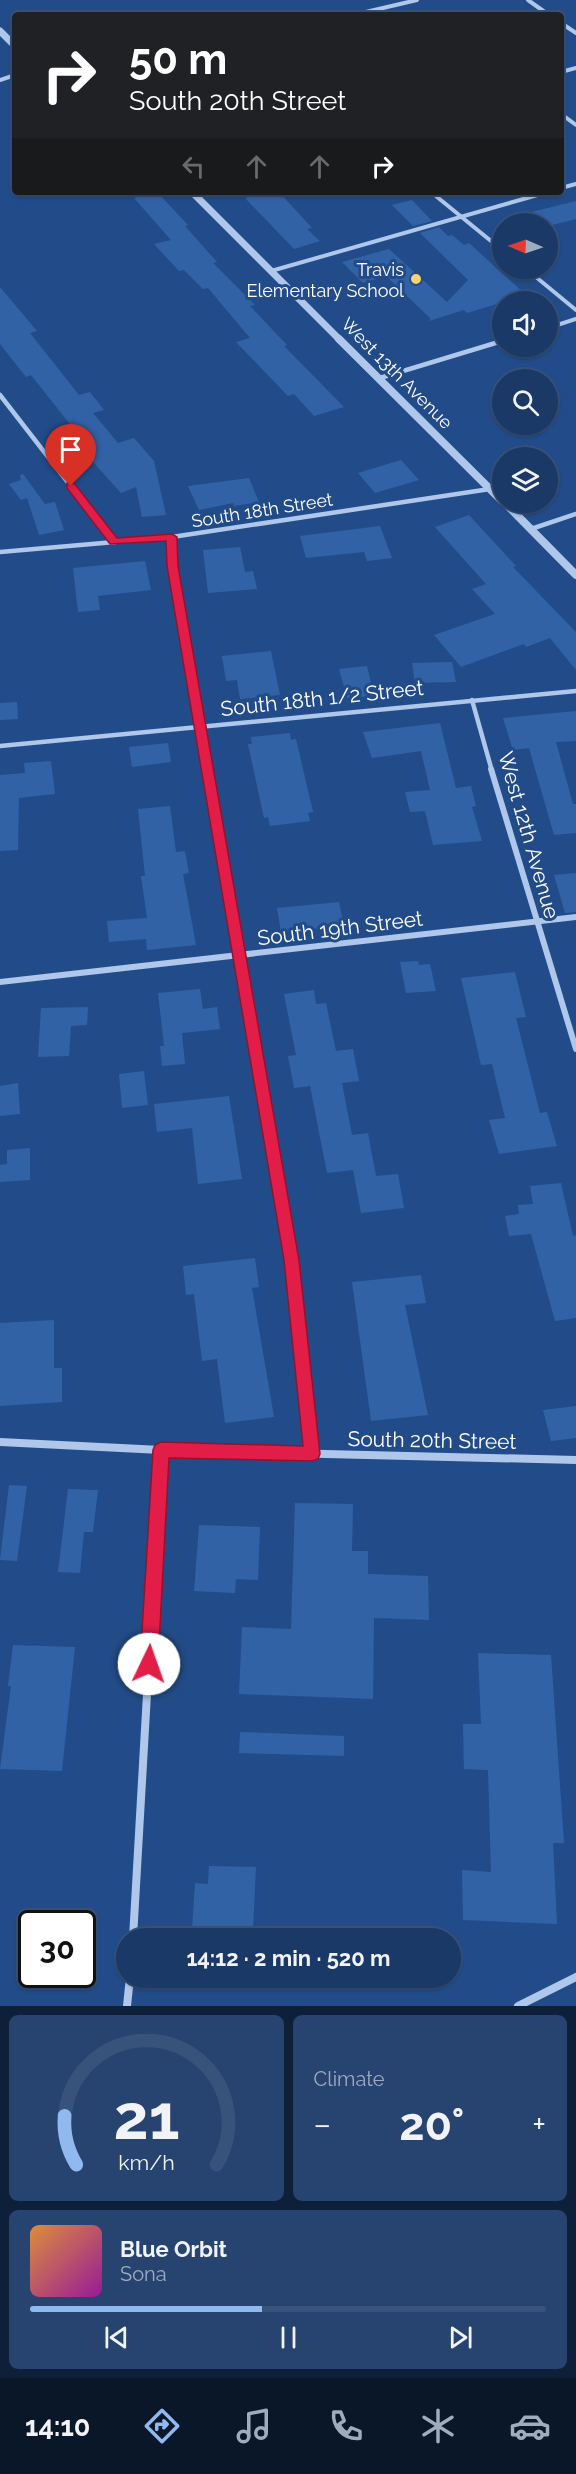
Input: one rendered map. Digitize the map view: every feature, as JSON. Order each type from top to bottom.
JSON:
[{"type":"street","points":[[366,12],[417,0]]},
{"type":"street","points":[[528,0],[545,12]]},
{"type":"street","points":[[0,31],[12,43]]},
{"type":"street","name":"West 13th Avenue","points":[[195,195],[491,489]]},
{"type":"street","points":[[435,195],[492,242]]},
{"type":"street","points":[[271,271],[537,195]]},
{"type":"street","points":[[538,279],[576,310]]},
{"type":"street","points":[[558,325],[576,319]]},
{"type":"street","points":[[380,378],[492,344]]},
{"type":"street","points":[[0,395],[114,542]]},
{"type":"street","name":"South 18th Street","points":[[0,552],[172,537],[491,489]]},
{"type":"street","name":"West 13th Avenue","points":[[514,513],[576,575]]},
{"type":"street","points":[[531,529],[576,514]]},
{"type":"street","points":[[172,537],[172,566],[292,1260],[312,1454]]},
{"type":"street","name":"South 18th 1/2 Street","points":[[0,746],[576,691]]},
{"type":"street","name":"West 12th Avenue","points":[[472,700],[490,760],[493,780],[576,1049]]},
{"type":"street","name":"South 19th Street","points":[[0,982],[576,918]]},
{"type":"street","name":"South 20th Street","points":[[0,1442],[161,1450],[576,1460]]},
{"type":"street","points":[[134,1928],[161,1450]]},
{"type":"street","points":[[518,2006],[576,1977]]},
{"type":"street","points":[[128,2006],[129,1988]]},
{"type":"building","points":[[160,195],[188,225],[185,226],[217,262],[213,263],[255,305],[250,306],[287,345],[284,346],[344,407],[314,416],[294,394],[288,396],[236,342],[250,338],[208,288],[203,289],[184,270],[179,271],[154,244],[171,240],[134,198]]},
{"type":"building","points":[[258,195],[282,195],[312,228],[307,229],[320,241],[294,249],[245,198]]},
{"type":"building","points":[[412,200],[432,221],[413,226],[392,205]]},
{"type":"building","points":[[576,201],[576,219],[558,224],[558,213],[527,213]]},
{"type":"building","name":"Travis Elementary School","points":[[439,227],[448,236],[452,235],[464,245],[469,243],[492,264],[492,279],[508,279],[522,291],[492,291],[492,305],[467,313],[464,310],[429,321],[431,319],[386,276],[363,283],[342,262],[389,249],[447,302],[468,280],[420,233]]},
{"type":"building","points":[[0,287],[37,331],[30,333],[79,395],[90,392],[104,410],[93,413],[118,443],[134,438],[154,461],[166,515],[142,517],[136,487],[121,493],[85,453],[88,452],[73,435],[77,433],[31,375],[26,377],[0,344]]},
{"type":"building","points":[[401,460],[419,480],[375,493],[358,473]]},
{"type":"building","points":[[23,474],[45,504],[55,502],[64,530],[39,535],[27,498],[21,500],[9,484],[21,480],[20,475]]},
{"type":"building","points":[[249,478],[259,502],[234,506],[233,503],[199,510],[188,486]]},
{"type":"building","points":[[469,515],[516,566],[513,567],[576,632],[576,670],[550,638],[526,647],[524,644],[461,667],[434,635],[495,614],[472,589],[486,584],[435,527]]},
{"type":"building","points":[[380,526],[392,558],[367,561],[364,552],[306,558],[300,536]]},
{"type":"building","points":[[240,547],[245,572],[253,571],[257,589],[208,593],[203,550]]},
{"type":"building","points":[[145,561],[151,590],[98,596],[100,610],[78,612],[73,568]]},
{"type":"building","points":[[271,651],[280,695],[240,699],[237,680],[226,681],[222,656]]},
{"type":"building","points":[[452,662],[456,682],[415,683],[412,663]]},
{"type":"building","points":[[367,666],[374,696],[347,698],[339,669]]},
{"type":"building","points":[[17,702],[18,719],[0,720],[0,703]]},
{"type":"building","points":[[576,711],[576,741],[556,742],[573,804],[576,804],[576,833],[554,835],[529,748],[513,750],[503,718]]},
{"type":"building","points":[[440,723],[456,788],[471,786],[476,806],[472,807],[482,841],[433,845],[425,811],[410,812],[405,792],[430,790],[421,751],[372,758],[363,732]]},
{"type":"building","points":[[290,733],[291,740],[296,739],[313,812],[308,813],[310,821],[270,826],[268,817],[264,818],[248,744],[252,744],[251,737]]},
{"type":"building","points":[[168,743],[171,762],[132,767],[129,747]]},
{"type":"building","points":[[51,761],[55,794],[19,798],[18,850],[0,851],[0,775],[25,773],[24,763]]},
{"type":"building","points":[[170,806],[176,852],[185,851],[189,873],[183,874],[196,945],[147,950],[146,939],[109,942],[107,921],[147,918],[141,876],[145,876],[138,809]]},
{"type":"building","points":[[576,873],[576,912],[565,913],[554,875]]},
{"type":"building","points":[[339,902],[344,926],[281,932],[277,908]]},
{"type":"building","points":[[418,961],[419,965],[430,964],[436,991],[406,993],[400,962]]},
{"type":"building","points":[[515,972],[526,1017],[516,1018],[540,1113],[547,1112],[557,1146],[499,1154],[489,1120],[505,1118],[492,1064],[481,1065],[461,978]]},
{"type":"building","points":[[200,989],[203,1009],[217,1007],[220,1029],[182,1033],[185,1064],[162,1066],[160,1046],[164,1046],[158,993]]},
{"type":"building","points":[[314,990],[316,1004],[326,1003],[336,1051],[353,1049],[359,1081],[342,1083],[352,1135],[368,1133],[376,1176],[398,1174],[404,1208],[361,1213],[353,1170],[327,1173],[310,1086],[294,1088],[288,1056],[296,1055],[284,994]]},
{"type":"building","points":[[88,1007],[87,1025],[71,1026],[69,1056],[38,1057],[41,1008]]},
{"type":"building","points":[[144,1071],[148,1105],[122,1108],[119,1074]]},
{"type":"building","points":[[18,1083],[20,1114],[0,1116],[0,1086]]},
{"type":"building","points":[[229,1096],[242,1179],[198,1184],[192,1128],[157,1132],[154,1104]]},
{"type":"building","points":[[30,1148],[30,1180],[0,1182],[0,1165],[7,1164],[7,1150]]},
{"type":"building","points":[[561,1183],[573,1236],[576,1235],[576,1318],[555,1321],[531,1234],[509,1236],[505,1216],[519,1214],[518,1205],[533,1204],[530,1186]]},
{"type":"building","points":[[255,1258],[259,1287],[252,1288],[274,1417],[225,1423],[217,1359],[202,1361],[194,1294],[186,1295],[183,1266]]},
{"type":"building","points":[[421,1275],[426,1303],[405,1305],[428,1415],[371,1421],[352,1282]]},
{"type":"building","points":[[54,1320],[54,1368],[62,1368],[62,1402],[0,1406],[0,1323]]},
{"type":"building","points":[[576,1406],[576,1438],[551,1441],[543,1410]]},
{"type":"building","points":[[9,1485],[27,1486],[17,1561],[0,1560]]},
{"type":"building","points":[[68,1489],[98,1490],[93,1532],[84,1532],[80,1573],[58,1572]]},
{"type":"building","points":[[295,1503],[353,1504],[352,1551],[368,1551],[368,1574],[428,1576],[429,1620],[374,1618],[373,1699],[239,1694],[242,1627],[291,1629]]},
{"type":"building","points":[[199,1525],[260,1527],[258,1580],[236,1579],[235,1593],[194,1591]]},
{"type":"building","points":[[13,1645],[75,1647],[62,1771],[0,1769],[11,1686],[8,1686]]},
{"type":"building","points":[[478,1653],[551,1655],[564,1843],[553,1843],[557,1924],[463,1920],[462,1870],[491,1872],[488,1770],[464,1769],[463,1724],[481,1724]]},
{"type":"building","points":[[240,1732],[344,1736],[344,1756],[239,1753]]},
{"type":"building","points":[[209,1866],[256,1867],[253,1928],[192,1928],[195,1883],[208,1884]]},
{"type":"place","name":"Travis Elementary School","points":[[416,279]]},
{"type":"route","points":[[71,486],[114,542],[172,537],[172,566],[292,1260],[312,1454],[161,1450],[149,1664]]}]
